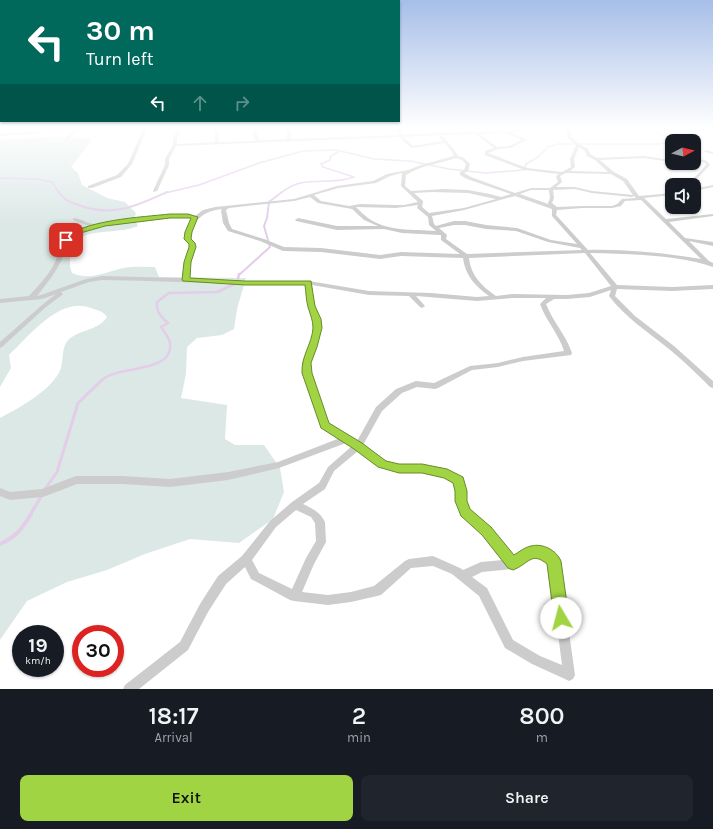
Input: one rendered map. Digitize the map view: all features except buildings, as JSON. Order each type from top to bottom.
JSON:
[{"type":"street","points":[[90,187],[119,176],[131,161]]},
{"type":"street","points":[[155,191],[167,165],[167,161]]},
{"type":"street","points":[[422,202],[403,186],[404,174],[417,166],[443,161]]},
{"type":"street","points":[[465,161],[468,164],[466,171],[462,172],[465,176],[555,209],[612,207],[619,205],[624,200],[665,195]]},
{"type":"street","points":[[506,161],[526,169],[564,173],[612,173]]},
{"type":"street","points":[[551,189],[559,184],[558,176],[573,167],[572,161]]},
{"type":"street","points":[[598,161],[612,173],[624,180],[639,197],[707,262]]},
{"type":"street","points":[[695,178],[708,165],[703,161]]},
{"type":"street","points":[[185,280],[188,262],[193,247],[192,243],[188,239],[188,232],[195,217],[207,210],[294,200],[337,187],[374,182],[389,175],[408,171]]},
{"type":"street","points":[[701,186],[713,185]]},
{"type":"street","points":[[428,215],[464,209],[531,189],[575,188],[592,192],[639,197]]},
{"type":"street","points":[[551,189],[552,198],[550,203],[555,209],[554,215],[615,287]]},
{"type":"street","points":[[410,192],[473,192],[487,194],[501,199]]},
{"type":"street","points":[[311,195],[320,202],[349,206],[367,205],[405,207],[422,202]]},
{"type":"street","points":[[422,202],[419,207],[431,219],[432,225],[444,235],[443,239],[466,256]]},
{"type":"street","points":[[349,206],[358,210],[366,219],[386,228]]},
{"type":"street","points":[[227,207],[223,210],[226,223],[230,230],[262,240],[283,249],[321,250],[380,257],[401,254],[466,256],[522,253],[619,252],[673,256],[707,262],[713,265]]},
{"type":"street","points":[[31,298],[48,279],[57,264],[68,237],[74,233],[96,226],[170,216],[184,215],[195,217]]},
{"type":"street","points":[[665,221],[713,215]]},
{"type":"street","points":[[75,219],[96,226]]},
{"type":"street","points":[[298,220],[337,228],[386,228],[402,231],[435,232],[444,235]]},
{"type":"street","points":[[435,228],[454,223],[465,223],[486,228],[517,230],[550,241],[580,246]]},
{"type":"street","points":[[683,239],[713,244]]},
{"type":"street","points":[[571,253],[593,261]]},
{"type":"street","points":[[466,256],[466,264],[478,286],[494,297]]},
{"type":"street","points":[[0,301],[54,294],[88,280],[102,278],[245,283],[309,283],[369,293],[477,298],[529,296],[550,298],[590,295],[615,287],[672,289],[713,287]]},
{"type":"street","points":[[309,283],[311,306],[316,319],[317,328],[313,347],[306,363],[307,373],[324,425],[358,446],[382,464],[399,468],[422,469],[447,474],[459,480],[461,501],[466,513],[486,531],[513,564]]},
{"type":"street","points":[[0,346],[44,306],[73,287]]},
{"type":"street","points":[[615,287],[612,296],[622,308],[640,325],[673,349],[713,385]]},
{"type":"street","points":[[410,294],[422,306]]},
{"type":"street","points":[[129,689],[184,646],[204,608],[222,580],[246,559],[273,524],[295,505],[322,486],[331,469],[358,446],[378,409],[399,391],[416,384],[435,386],[470,368],[498,365],[523,359],[568,353],[566,344],[545,311],[543,304],[550,298]]},
{"type":"street","points":[[0,492],[10,496],[43,493],[76,480],[123,480],[170,483],[228,476],[279,464],[347,439]]},
{"type":"street","points":[[294,596],[310,561],[322,542],[320,522],[314,514],[295,505]]},
{"type":"street","points":[[246,559],[255,576],[294,596],[328,600],[351,597],[377,591],[409,564],[433,561],[456,571],[462,576],[483,592],[508,644],[536,660],[569,674],[554,561],[543,552],[532,552],[513,564],[481,567],[462,576]]},
{"type":"shaded area","points":[[0,161],[75,161],[71,167],[78,173],[82,185],[107,198],[125,202],[136,213],[134,219],[138,226],[125,230],[92,233],[82,237],[76,243],[71,256],[70,265],[72,273],[92,276],[127,267],[155,267],[159,277],[246,278],[237,309],[234,329],[222,335],[197,338],[187,347],[186,374],[181,398],[227,405],[225,439],[235,445],[264,445],[280,468],[284,492],[273,519],[239,543],[190,539],[145,554],[107,570],[67,582],[27,601],[0,640],[0,418],[35,397],[51,383],[61,368],[64,349],[70,338],[98,325],[107,317],[100,311],[79,306],[68,307],[57,312],[36,328],[9,355],[11,368],[0,387]]},
{"type":"waterway","points":[[165,193],[199,185],[266,161]]},
{"type":"waterway","points":[[281,193],[299,183],[345,180],[354,177],[323,167],[321,164],[327,161]]},
{"type":"waterway","points":[[411,161],[449,169],[485,173],[524,170],[526,164],[531,161]]},
{"type":"waterway","points":[[0,178],[37,179],[52,182],[59,193]]},
{"type":"waterway","points":[[59,192],[69,202],[91,209],[102,210],[124,209],[145,202],[167,192]]},
{"type":"waterway","points":[[239,275],[270,247],[264,226],[267,218],[269,202],[282,192]]},
{"type":"waterway","points":[[102,380],[109,375],[143,368],[154,364],[163,360],[169,353],[170,343],[161,327],[168,323],[163,319],[157,309],[157,302],[169,293],[217,292],[237,283],[239,274]]},
{"type":"waterway","points":[[45,489],[57,472],[78,403],[103,379]]},
{"type":"waterway","points":[[30,515],[42,495]]},
{"type":"waterway","points":[[0,544],[18,532],[31,514]]},
{"type":"route","points":[[66,240],[71,234],[104,224],[179,215],[195,217],[188,232],[188,239],[192,243],[193,247],[189,257],[185,280],[245,283],[309,283],[311,306],[316,319],[317,328],[313,347],[306,363],[307,373],[324,425],[358,446],[382,464],[399,468],[422,469],[447,474],[459,480],[461,501],[466,513],[486,531],[513,564],[520,558],[532,552],[543,552],[554,561],[561,618]]}]
